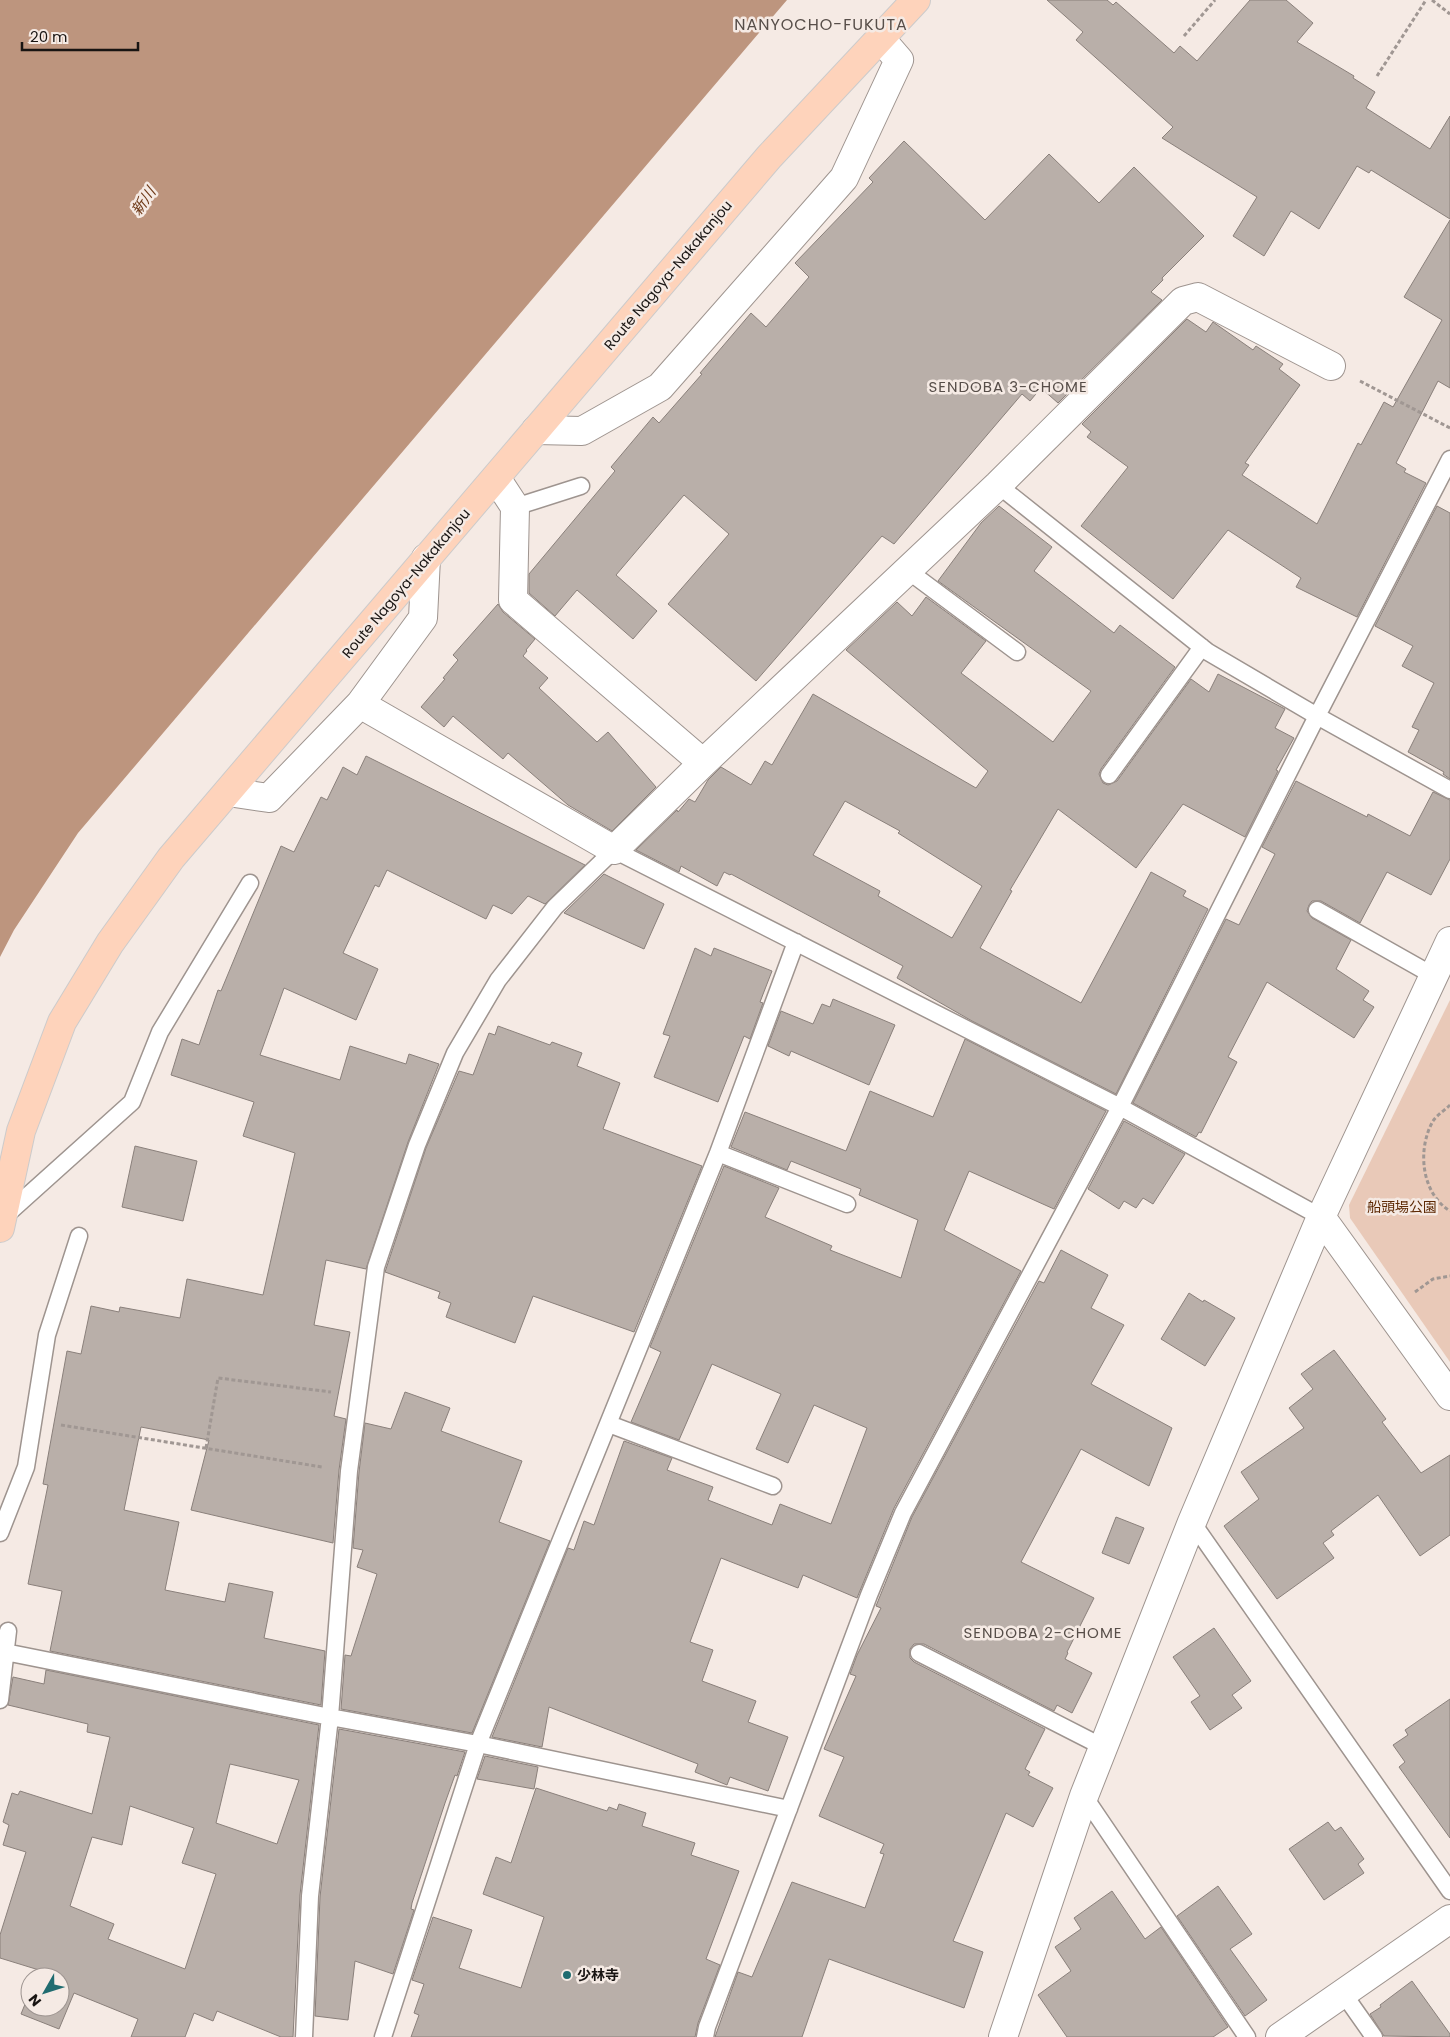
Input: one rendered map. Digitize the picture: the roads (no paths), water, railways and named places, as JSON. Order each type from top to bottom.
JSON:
[{"type":"main road","name":"Route Nagoya-Nakakanjou","points":[[1,1224],[21,1131],[62,1022],[110,943],[160,874],[426,558],[769,156],[916,0]]},
{"type":"street","points":[[536,430],[582,431],[660,387],[844,178],[899,60],[880,38]]},
{"type":"street","points":[[360,704],[614,850],[703,762],[998,485],[1183,300],[1198,297],[1331,366]]},
{"type":"street","points":[[496,478],[515,506],[513,600],[703,762]]},
{"type":"street","points":[[228,792],[269,798],[360,704],[423,618],[426,558]]},
{"type":"street","points":[[1003,2037],[1084,1796],[1192,1522],[1320,1217],[1450,941]]},
{"type":"street","points":[[1320,1217],[1450,1396]]},
{"type":"street","points":[[1280,2037],[1450,1919]]},
{"type":"lane","points":[[705,2037],[707,2027],[869,1594],[903,1513],[1120,1108],[1317,716],[1450,459]]},
{"type":"lane","points":[[998,485],[1202,647],[1317,716],[1450,790]]},
{"type":"lane","points":[[515,506],[581,486]]},
{"type":"lane","points":[[907,570],[1017,652]]},
{"type":"lane","points":[[1109,775],[1202,647]]},
{"type":"lane","points":[[304,2037],[310,1896],[330,1717],[349,1471],[376,1268],[417,1145],[455,1053],[498,980],[555,907],[614,850],[1120,1108],[1320,1217]]},
{"type":"lane","points":[[1,1224],[132,1102],[160,1032],[250,883]]},
{"type":"lane","points":[[1317,910],[1434,976]]},
{"type":"lane","points":[[383,2037],[478,1744],[718,1153],[796,942]]},
{"type":"lane","points":[[718,1153],[847,1204]]},
{"type":"lane","points":[[0,1533],[26,1467],[47,1335],[79,1236]]},
{"type":"lane","points":[[609,1424],[773,1486]]},
{"type":"lane","points":[[1192,1522],[1450,1891]]},
{"type":"lane","points":[[0,1700],[8,1631]]},
{"type":"lane","points":[[5,1652],[330,1717],[478,1744],[789,1809]]},
{"type":"lane","points":[[919,1653],[1103,1747]]},
{"type":"lane","points":[[1084,1796],[1247,2037]]},
{"type":"lane","points":[[1343,1993],[1374,2037]]},
{"type":"water","name":"新川","points":[[0,0],[787,0],[78,833],[14,930],[0,957]]},
{"type":"place","name":"少林寺","points":[[567,1975]]},
{"type":"district","name":"NANYOCHO-FUKUTA","points":[[821,24]]},
{"type":"district","name":"SENDOBA 3-CHOME","points":[[1008,386]]},
{"type":"district","name":"SENDOBA 2-CHOME","points":[[1043,1632]]},
{"type":"park label","name":"船頭場公園","points":[[1402,1207]]}]
